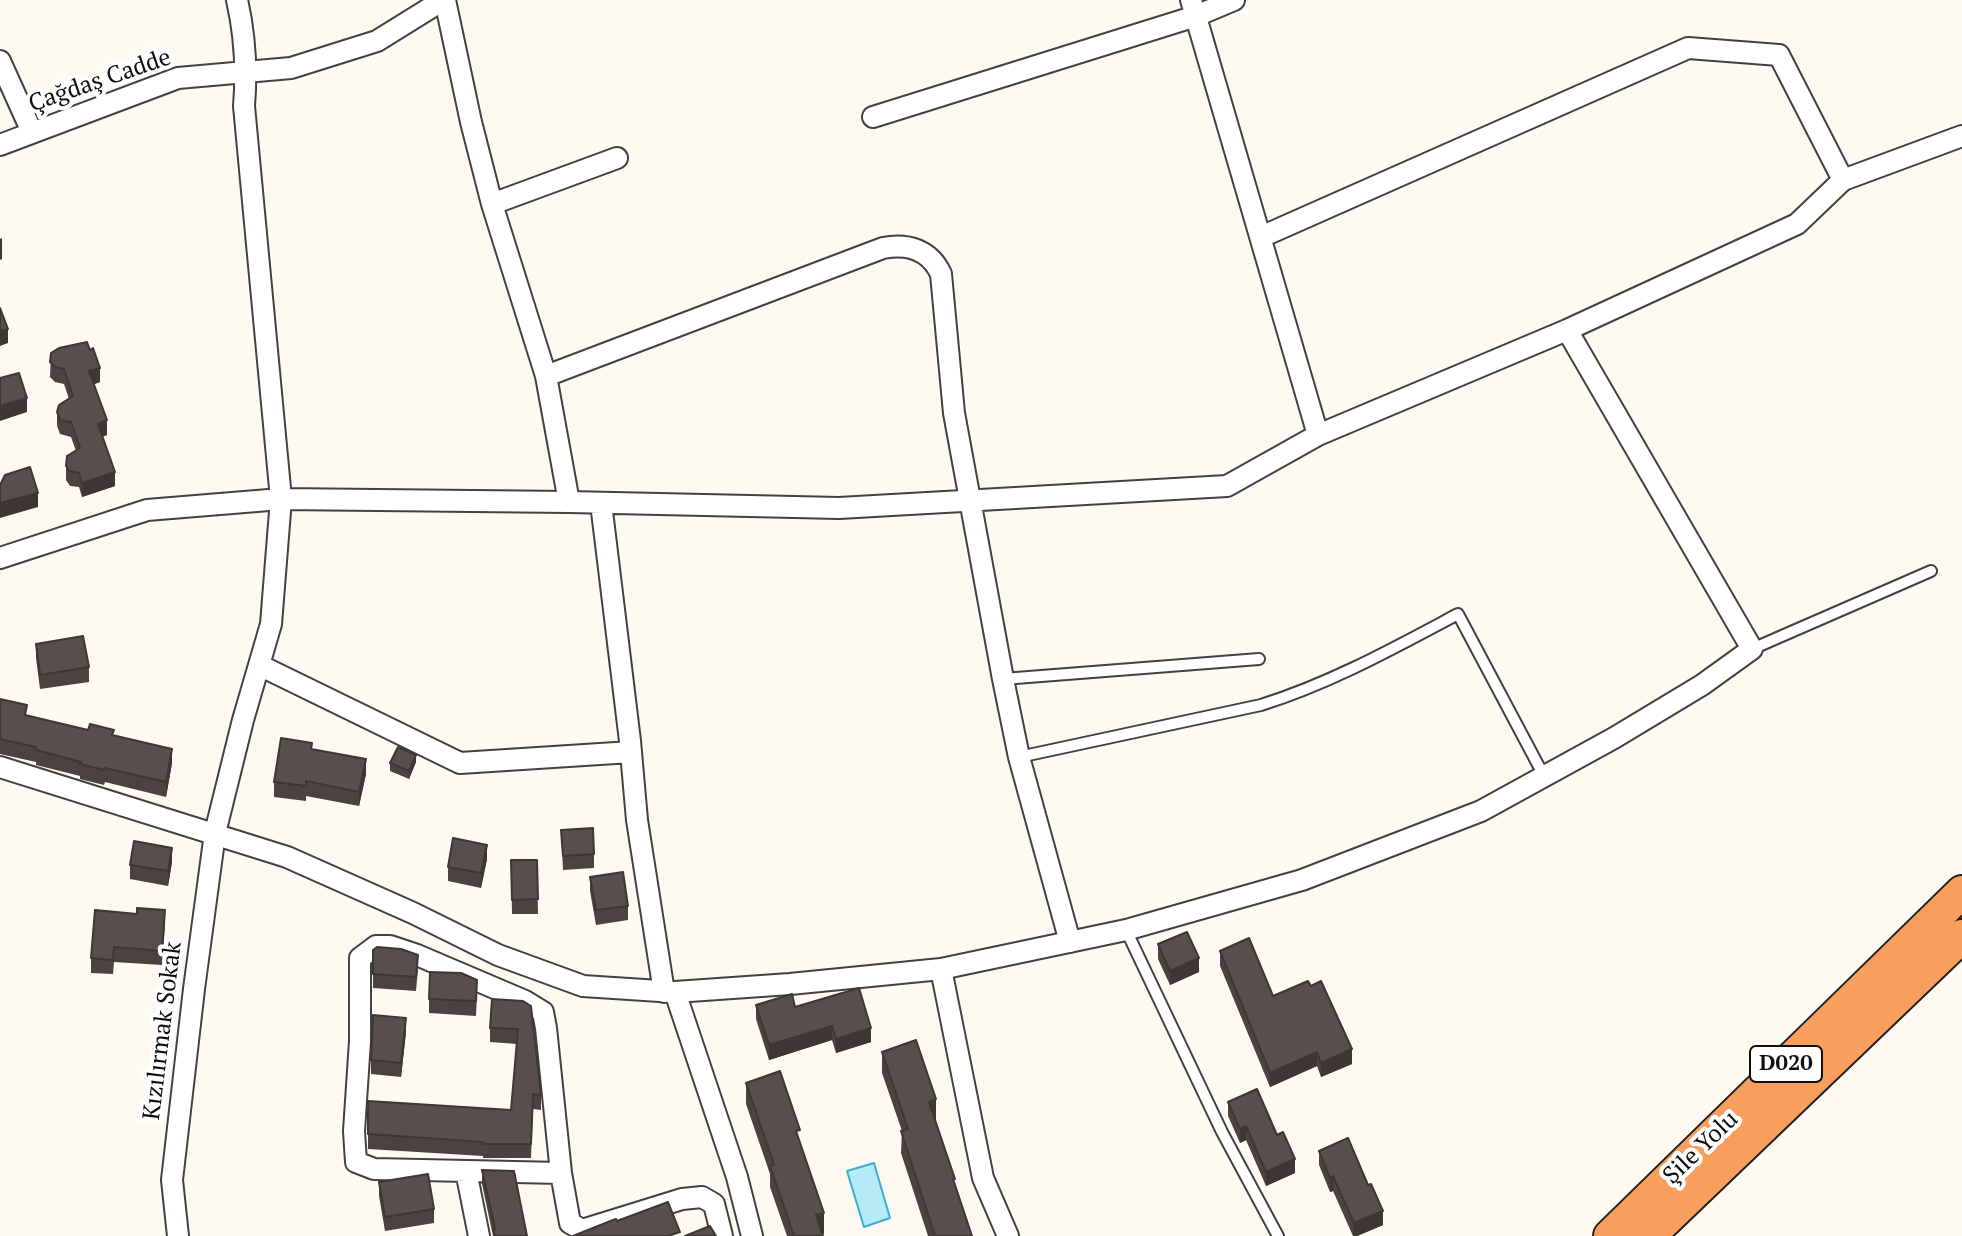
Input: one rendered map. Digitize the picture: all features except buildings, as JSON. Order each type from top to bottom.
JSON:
[{"type":"highway","name":"Şile Yolu","points":[[1610,1236],[1962,892]]},
{"type":"highway","name":"Şile Yolu","points":[[1649,1236],[1962,936]]},
{"type":"street","name":"Kızılırmak Sokak","points":[[178,1236],[172,1180],[215,833],[271,624],[281,499],[244,106],[247,71],[237,0]]},
{"type":"street","name":"Çağdaş Cadde","points":[[0,145],[178,78],[291,68],[377,41],[444,0]]},
{"type":"street","points":[[444,0],[492,204],[546,376],[569,502]]},
{"type":"street","points":[[873,117],[1194,8],[1234,0]]},
{"type":"street","points":[[1194,8],[1318,435]]},
{"type":"street","points":[[1261,237],[1688,48],[1779,55],[1843,180]]},
{"type":"street","points":[[0,61],[32,132]]},
{"type":"street","points":[[0,558],[147,510],[281,499],[839,508],[1227,486],[1318,435],[1567,330],[1797,224],[1843,180],[1962,136]]},
{"type":"street","points":[[492,204],[617,158]]},
{"type":"street","points":[[546,376],[883,248],[895,246],[919,250],[937,264],[941,274],[954,413],[1003,679],[1019,757],[1070,942]]},
{"type":"street","points":[[0,767],[287,857],[498,955],[583,986],[669,992],[941,969],[1126,930],[1302,880],[1481,811],[1614,738],[1702,685],[1752,649],[1567,330]]},
{"type":"street","points":[[601,503],[637,820],[669,992],[737,1177],[752,1236]]},
{"type":"street","points":[[259,665],[460,763],[631,752]]},
{"type":"street","points":[[561,1173],[374,1169],[356,1162],[354,1131],[360,1041],[360,958],[376,946],[390,946],[525,1001],[543,1012],[561,1173],[570,1223],[582,1230],[682,1199],[702,1197],[714,1204],[722,1236]]},
{"type":"street","points":[[941,969],[983,1178],[1008,1236]]},
{"type":"street","points":[[466,1171],[479,1236]]},
{"type":"lane","points":[[1752,649],[1931,571]]},
{"type":"lane","points":[[1019,757],[1261,705],[1339,676],[1458,614],[1544,776]]},
{"type":"lane","points":[[1003,679],[1259,659]]},
{"type":"lane","points":[[1126,930],[1222,1132],[1278,1236]]},
{"type":"water","points":[[874,1163],[890,1218],[864,1227],[847,1171]]}]
